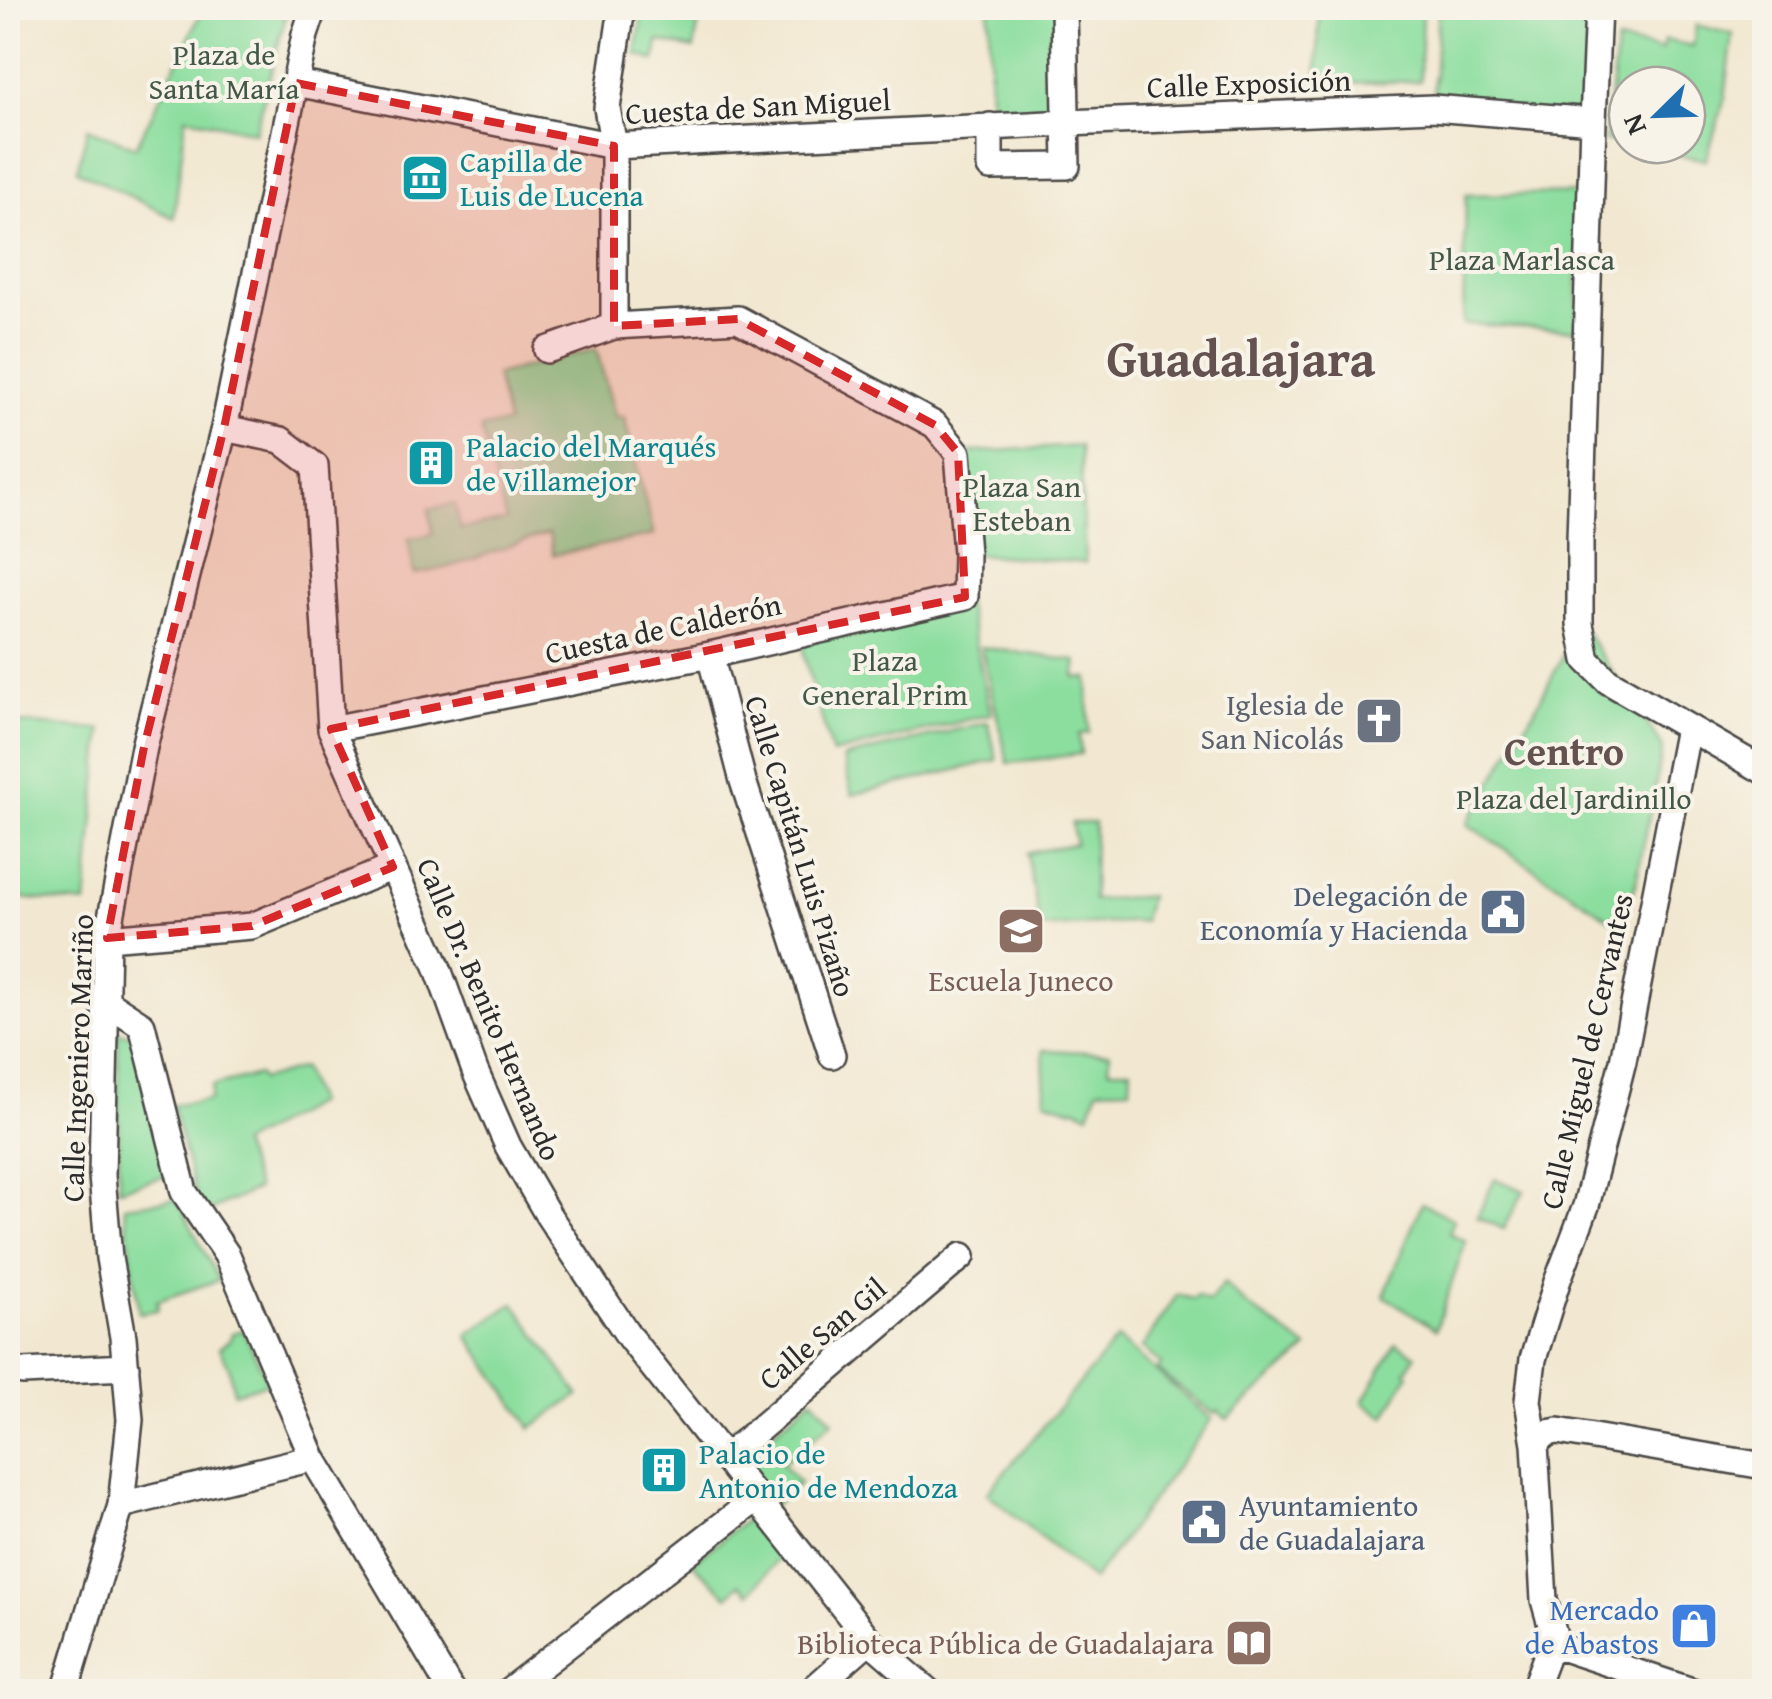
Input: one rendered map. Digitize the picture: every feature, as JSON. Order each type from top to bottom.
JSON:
[{"type":"street","name":"Calle Ingeniero Mariño","points":[[65,1692],[121,1506],[130,1420],[126,1367],[108,1258],[102,1176],[107,938],[144,747],[224,428],[314,8]]},
{"type":"street","points":[[547,350],[614,326],[614,146],[607,108],[622,8]]},
{"type":"street","points":[[990,126],[990,167],[1067,166],[1064,8]]},
{"type":"street","points":[[1598,8],[1580,624],[1587,660],[1608,682],[1764,771]]},
{"type":"street","name":"Cuesta de San Miguel","points":[[296,83],[614,146],[990,126]]},
{"type":"street","name":"Calle Exposición","points":[[990,126],[1433,108],[1593,122]]},
{"type":"street","name":"Cuesta de Calderón","points":[[331,728],[710,655],[965,597],[966,553],[958,453],[935,425],[738,319],[614,326]]},
{"type":"street","name":"Calle Dr. Benito Hernando","points":[[224,428],[281,440],[315,466],[331,728],[437,966],[508,1146],[548,1215],[630,1338],[869,1640],[929,1692]]},
{"type":"street","name":"Calle Capitán Luis Pizaño","points":[[710,655],[744,780],[832,1055]]},
{"type":"street","name":"Calle Miguel de Cervantes","points":[[1557,1646],[1544,1600],[1528,1402],[1533,1359],[1586,1206],[1623,1061],[1688,728]]},
{"type":"street","points":[[107,938],[252,926],[393,867]]},
{"type":"street","points":[[106,1002],[142,1025],[184,1192],[227,1255],[313,1458],[452,1692]]},
{"type":"street","name":"Calle San Gil","points":[[724,1459],[962,1256]]},
{"type":"street","points":[[23,1372],[126,1367]]},
{"type":"street","points":[[1534,1444],[1558,1430],[1764,1466]]},
{"type":"street","points":[[121,1506],[313,1458]]},
{"type":"street","points":[[507,1692],[756,1498]]},
{"type":"street","points":[[810,1692],[869,1640]]},
{"type":"street","points":[[1532,1692],[1547,1655],[1557,1646],[1695,1692]]},
{"type":"highlighted area","points":[[296,83],[614,146],[614,326],[738,319],[935,425],[958,453],[965,597],[331,729],[393,867],[252,926],[107,938],[144,747],[224,428]]},
{"type":"green space","name":"Plaza de Santa María","points":[[194,8],[288,8],[255,132],[186,117],[174,218],[77,170],[88,128],[136,147],[201,13]]},
{"type":"green space","points":[[643,8],[701,8],[694,49],[658,41],[655,61],[636,54]]},
{"type":"green space","points":[[989,8],[1064,8],[1067,123],[990,126]]},
{"type":"green space","points":[[1319,8],[1422,8],[1420,81],[1317,84]]},
{"type":"green space","points":[[1438,8],[1598,8],[1593,121],[1433,108]]},
{"type":"green space","points":[[1696,25],[1733,34],[1725,98],[1707,157],[1707,65],[1614,65],[1617,42],[1662,50],[1664,40],[1693,46]]},
{"type":"green space","name":"Plaza Marlasca","points":[[1580,193],[1577,330],[1463,324],[1466,195]]},
{"type":"green space","points":[[596,349],[616,418],[624,417],[654,535],[553,555],[549,534],[414,574],[408,539],[433,534],[429,509],[455,504],[461,529],[506,520],[481,429],[507,423],[496,375]]},
{"type":"green space","name":"Plaza San Esteban","points":[[1080,446],[1085,563],[966,553],[958,453]]},
{"type":"green space","name":"Plaza General Prim","points":[[965,597],[991,714],[832,754],[804,656],[801,632]]},
{"type":"green space","name":"Plaza del Jardinillo","points":[[1580,624],[1663,747],[1636,883],[1622,927],[1467,824]]},
{"type":"green space","points":[[981,647],[1077,661],[1075,677],[1088,678],[1089,733],[1079,734],[1081,754],[1008,763]]},
{"type":"green space","points":[[8,722],[102,730],[86,904],[8,897]]},
{"type":"green space","points":[[988,722],[997,760],[852,795],[843,758]]},
{"type":"green space","points":[[1072,823],[1094,823],[1093,900],[1149,896],[1143,921],[1040,928],[1027,853],[1075,844]]},
{"type":"green space","points":[[118,1032],[140,1037],[177,1173],[119,1189]]},
{"type":"green space","points":[[1043,1050],[1110,1053],[1109,1069],[1131,1069],[1130,1088],[1098,1089],[1089,1114],[1045,1100]]},
{"type":"green space","points":[[302,1068],[316,1103],[241,1144],[257,1189],[201,1215],[172,1105],[210,1100],[212,1086],[258,1075],[261,1080]]},
{"type":"green space","points":[[1495,1179],[1524,1191],[1504,1229],[1477,1217]]},
{"type":"green space","points":[[177,1199],[219,1280],[157,1301],[158,1310],[139,1313],[124,1206]]},
{"type":"green space","points":[[1422,1203],[1454,1220],[1449,1233],[1466,1241],[1436,1329],[1384,1296]]},
{"type":"green space","points":[[1224,1283],[1245,1304],[1308,1348],[1227,1419],[1218,1411],[1214,1414],[1157,1370],[1161,1364],[1142,1348],[1177,1295],[1194,1299],[1197,1296],[1209,1302]]},
{"type":"green space","points":[[514,1303],[579,1395],[531,1428],[467,1335]]},
{"type":"green space","points":[[243,1330],[269,1383],[234,1393],[229,1367],[219,1348],[230,1340],[232,1333]]},
{"type":"green space","points":[[1117,1339],[1212,1419],[1093,1580],[987,1493]]},
{"type":"green space","points":[[1396,1343],[1416,1355],[1385,1417],[1363,1402]]},
{"type":"green space","points":[[812,1398],[833,1421],[782,1464],[800,1483],[773,1506],[739,1462]]},
{"type":"green space","points":[[751,1516],[782,1555],[750,1593],[740,1584],[728,1596],[692,1563]]},
{"type":"place","name":"Capilla de Luis de Lucena","points":[[425,178]]},
{"type":"place","name":"Palacio del Marqués de Villamejor","points":[[431,463]]},
{"type":"place","name":"Iglesia de San Nicolás","points":[[1379,721]]},
{"type":"place","name":"Delegación de Economía y Hacienda","points":[[1503,912]]},
{"type":"place","name":"Escuela Juneco","points":[[1021,931]]},
{"type":"place","name":"Palacio de Antonio de Mendoza","points":[[664,1470]]},
{"type":"place","name":"Ayuntamiento de Guadalajara","points":[[1204,1522]]},
{"type":"place","name":"Mercado de Abastos","points":[[1694,1626]]},
{"type":"place","name":"Biblioteca Pública de Guadalajara","points":[[1249,1643]]},
{"type":"district","name":"Guadalajara","points":[[1241,357]]},
{"type":"district","name":"Centro","points":[[1564,750]]}]
